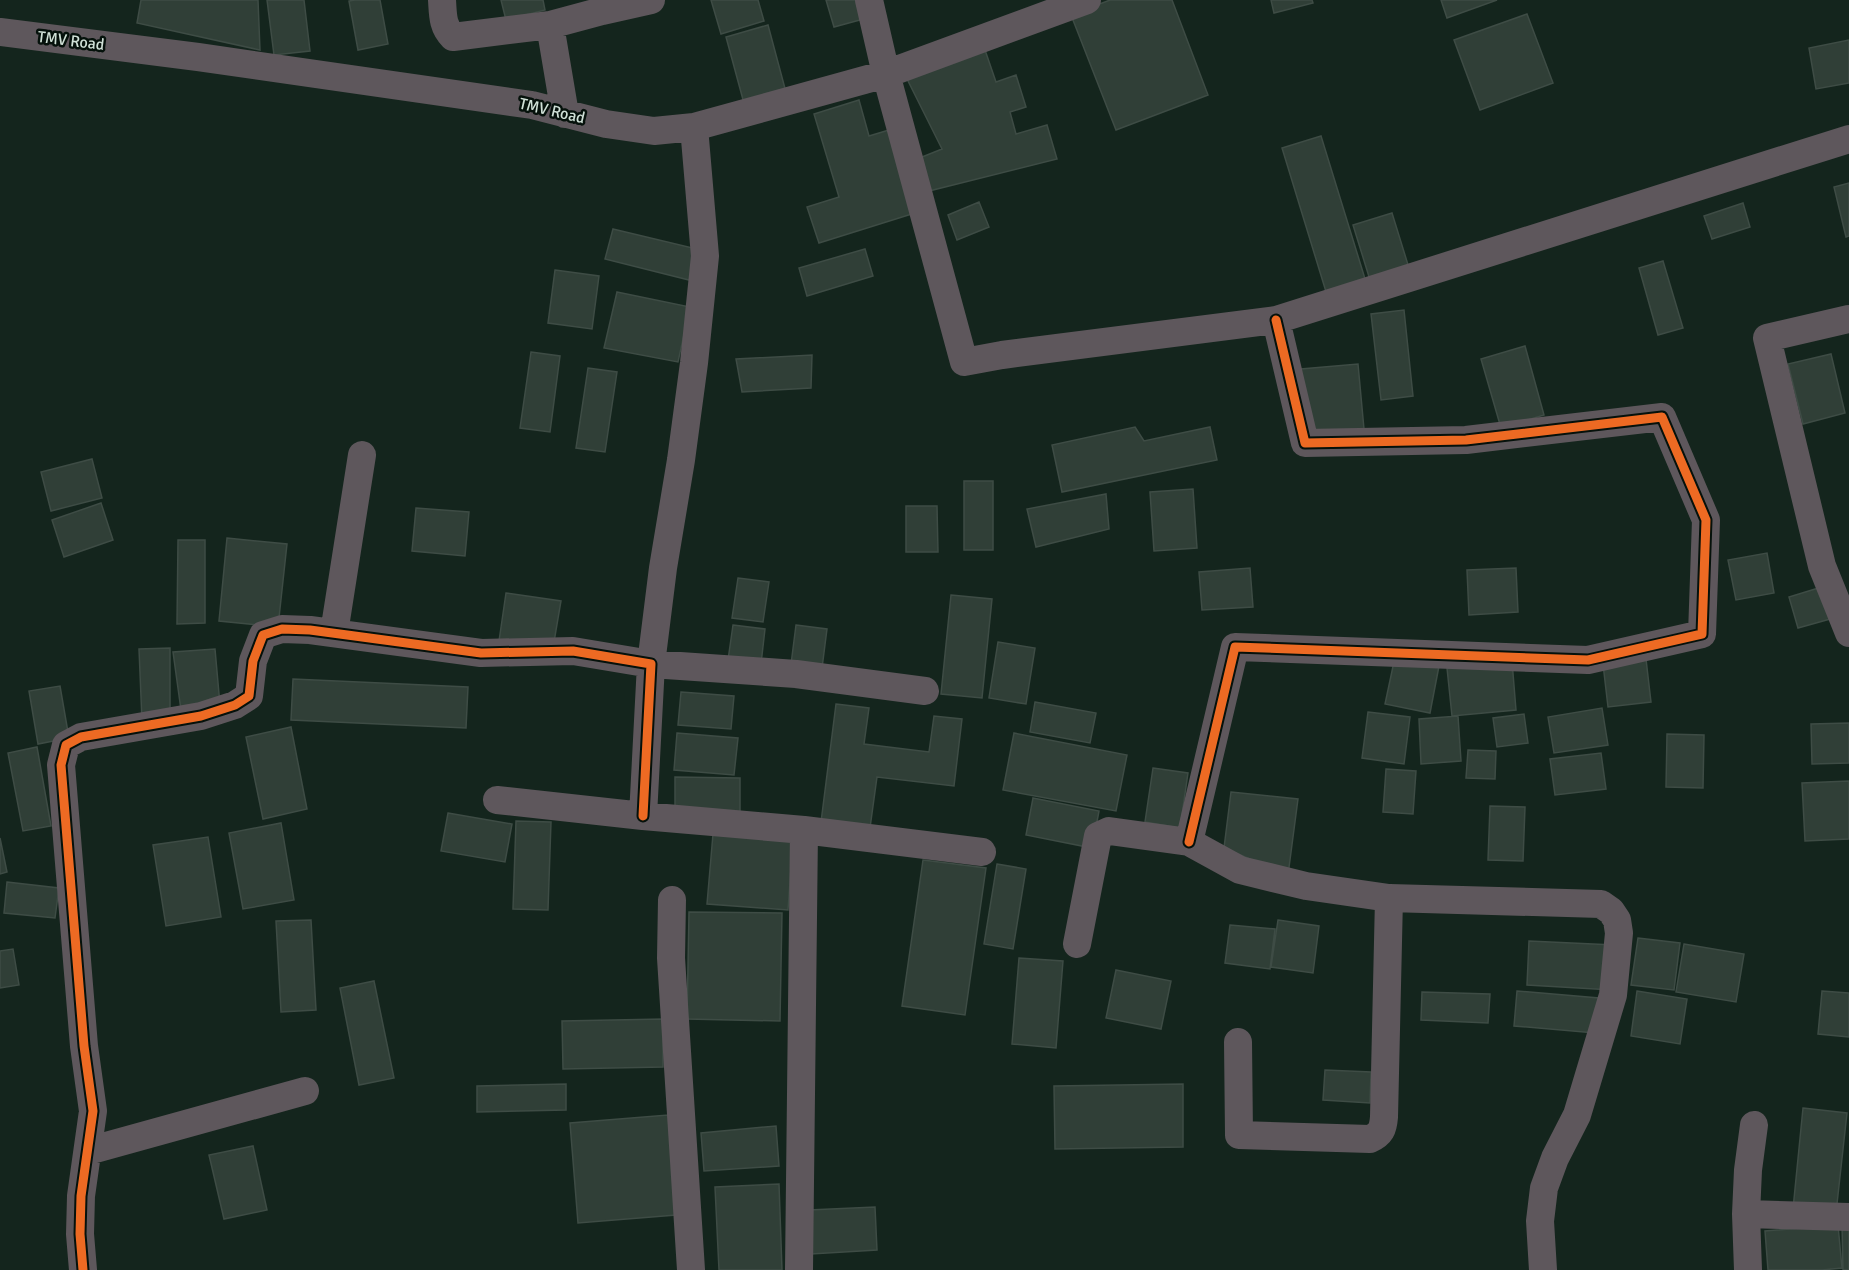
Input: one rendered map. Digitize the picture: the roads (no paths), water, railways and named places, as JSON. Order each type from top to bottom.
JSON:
[{"type":"street","points":[[442,0],[443,20],[446,30],[453,37],[550,26],[651,0]]},
{"type":"street","points":[[869,0],[886,74],[964,362],[1002,355],[1276,320],[1849,139]]},
{"type":"street","name":"TMV Road","points":[[0,32],[198,57],[532,105],[606,124],[654,131],[694,127],[886,74],[1087,0]]},
{"type":"street","points":[[550,26],[565,114]]},
{"type":"street","points":[[643,816],[651,664],[663,568],[681,460],[705,256],[694,127]]},
{"type":"street","points":[[1849,319],[1767,338],[1822,566],[1849,633]]},
{"type":"street","points":[[1189,842],[1235,647],[1588,660],[1702,634],[1706,520],[1662,417],[1466,440],[1305,443],[1276,320]]},
{"type":"street","points":[[334,633],[362,455]]},
{"type":"street","points":[[83,1270],[80,1234],[81,1196],[93,1111],[84,1046],[61,765],[66,745],[81,737],[201,716],[235,705],[249,696],[253,661],[263,635],[282,629],[310,630],[481,652],[573,651],[651,664],[796,674],[925,692]]},
{"type":"street","points":[[497,800],[804,830],[982,852]]},
{"type":"street","points":[[799,1270],[804,830]]},
{"type":"street","points":[[1077,944],[1098,836],[1109,831],[1189,842],[1240,870],[1306,886],[1389,898],[1601,904],[1611,911],[1617,920],[1619,933],[1613,995],[1577,1115],[1555,1158],[1544,1188],[1540,1221],[1544,1270]]},
{"type":"street","points":[[1238,1042],[1239,1135],[1370,1139],[1377,1136],[1383,1128],[1384,1117],[1389,898]]},
{"type":"street","points":[[672,900],[671,958],[691,1270]]},
{"type":"street","points":[[88,1151],[305,1091]]},
{"type":"street","points":[[1748,1270],[1746,1214],[1748,1170],[1754,1125]]},
{"type":"street","points":[[1746,1214],[1849,1217]]}]
